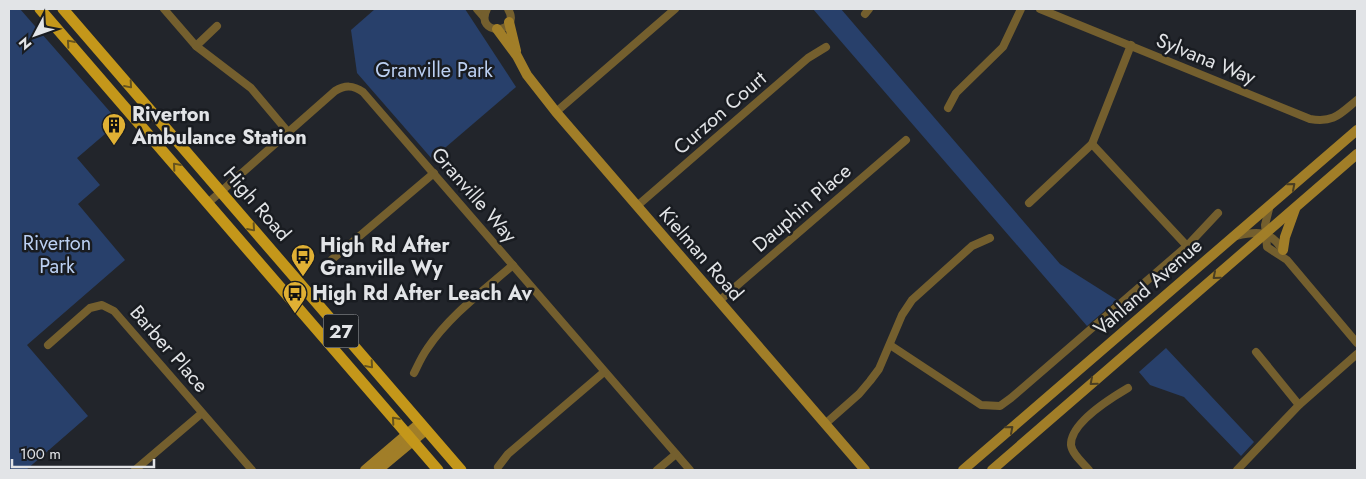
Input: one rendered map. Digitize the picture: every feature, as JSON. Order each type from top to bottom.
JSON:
[{"type":"main road","name":"High Road","points":[[40,9],[438,470]]},
{"type":"main road","name":"High Road","points":[[63,9],[461,470]]},
{"type":"main road","name":"Kielman Road","points":[[509,22],[517,56]]},
{"type":"main road","name":"Kielman Road","points":[[497,30],[517,56],[527,75],[556,112],[825,424],[861,469]]},
{"type":"main road","name":"Vahland Avenue","points":[[962,470],[1357,130]]},
{"type":"main road","name":"Vahland Avenue","points":[[992,470],[1357,154]]},
{"type":"main road","points":[[1283,250],[1285,237],[1295,208]]},
{"type":"main road","points":[[365,470],[423,426]]},
{"type":"main road","points":[[378,470],[410,437]]},
{"type":"street","points":[[164,9],[196,46],[251,88],[288,132]]},
{"type":"street","name":"Kielman Road","points":[[477,9],[486,13],[490,27],[497,30]]},
{"type":"street","name":"Kielman Road","points":[[509,9],[511,16],[509,22]]},
{"type":"street","points":[[556,112],[675,9]]},
{"type":"street","points":[[948,108],[956,93],[1003,47],[1021,9]]},
{"type":"street","name":"Sylvana Way","points":[[1040,9],[1310,119],[1321,121],[1334,118],[1357,100]]},
{"type":"street","points":[[497,30],[504,28],[509,22]]},
{"type":"street","points":[[196,46],[218,26]]},
{"type":"street","points":[[1028,203],[1092,144],[1131,45]]},
{"type":"street","name":"Curzon Court","points":[[637,206],[808,58],[826,47]]},
{"type":"street","name":"Granville Way","points":[[208,203],[335,91],[342,87],[351,86],[363,92],[690,470]]},
{"type":"street","name":"Dauphin Place","points":[[719,301],[906,140]]},
{"type":"street","points":[[1092,144],[1187,246]]},
{"type":"street","points":[[323,267],[434,173]]},
{"type":"street","points":[[1270,205],[1265,224],[1268,247],[1287,260],[1357,343]]},
{"type":"street","points":[[890,344],[981,405],[1000,406],[1187,246],[1218,213]]},
{"type":"street","points":[[1233,237],[1248,233],[1265,234],[1276,239],[1287,260]]},
{"type":"street","points":[[825,424],[870,382],[879,369],[902,315],[912,300],[972,246],[990,238]]},
{"type":"street","points":[[414,373],[427,349],[447,324],[470,301],[513,265]]},
{"type":"street","name":"Barber Place","points":[[48,345],[90,308],[102,305],[114,311],[252,470]]},
{"type":"street","points":[[1256,352],[1299,405]]},
{"type":"street","points":[[1237,470],[1299,405],[1357,354]]},
{"type":"street","points":[[498,467],[508,454],[604,372]]},
{"type":"street","points":[[1089,470],[1076,456],[1071,446],[1072,435],[1076,427],[1109,399],[1128,388]]},
{"type":"street","points":[[135,470],[202,413]]},
{"type":"street","points":[[657,470],[676,454]]},
{"type":"green space","name":"Riverton Park","points":[[9,9],[20,9],[119,122],[77,158],[100,185],[78,204],[125,260],[27,345],[88,416],[26,470],[9,470]]},
{"type":"green space","name":"Granville Park","points":[[375,9],[465,9],[516,87],[432,159],[357,73],[351,30]]},
{"type":"green space","points":[[813,9],[841,9],[1060,264],[1117,300],[1087,326]]},
{"type":"green space","points":[[1166,348],[1254,442],[1241,456],[1184,397],[1150,385],[1139,372]]},
{"type":"place","name":"Riverton Ambulance Station","points":[[114,146]]},
{"type":"place","name":"High Rd After Granville Wy","points":[[303,277]]},
{"type":"place","name":"High Rd After Leach Av","points":[[295,314]]}]
